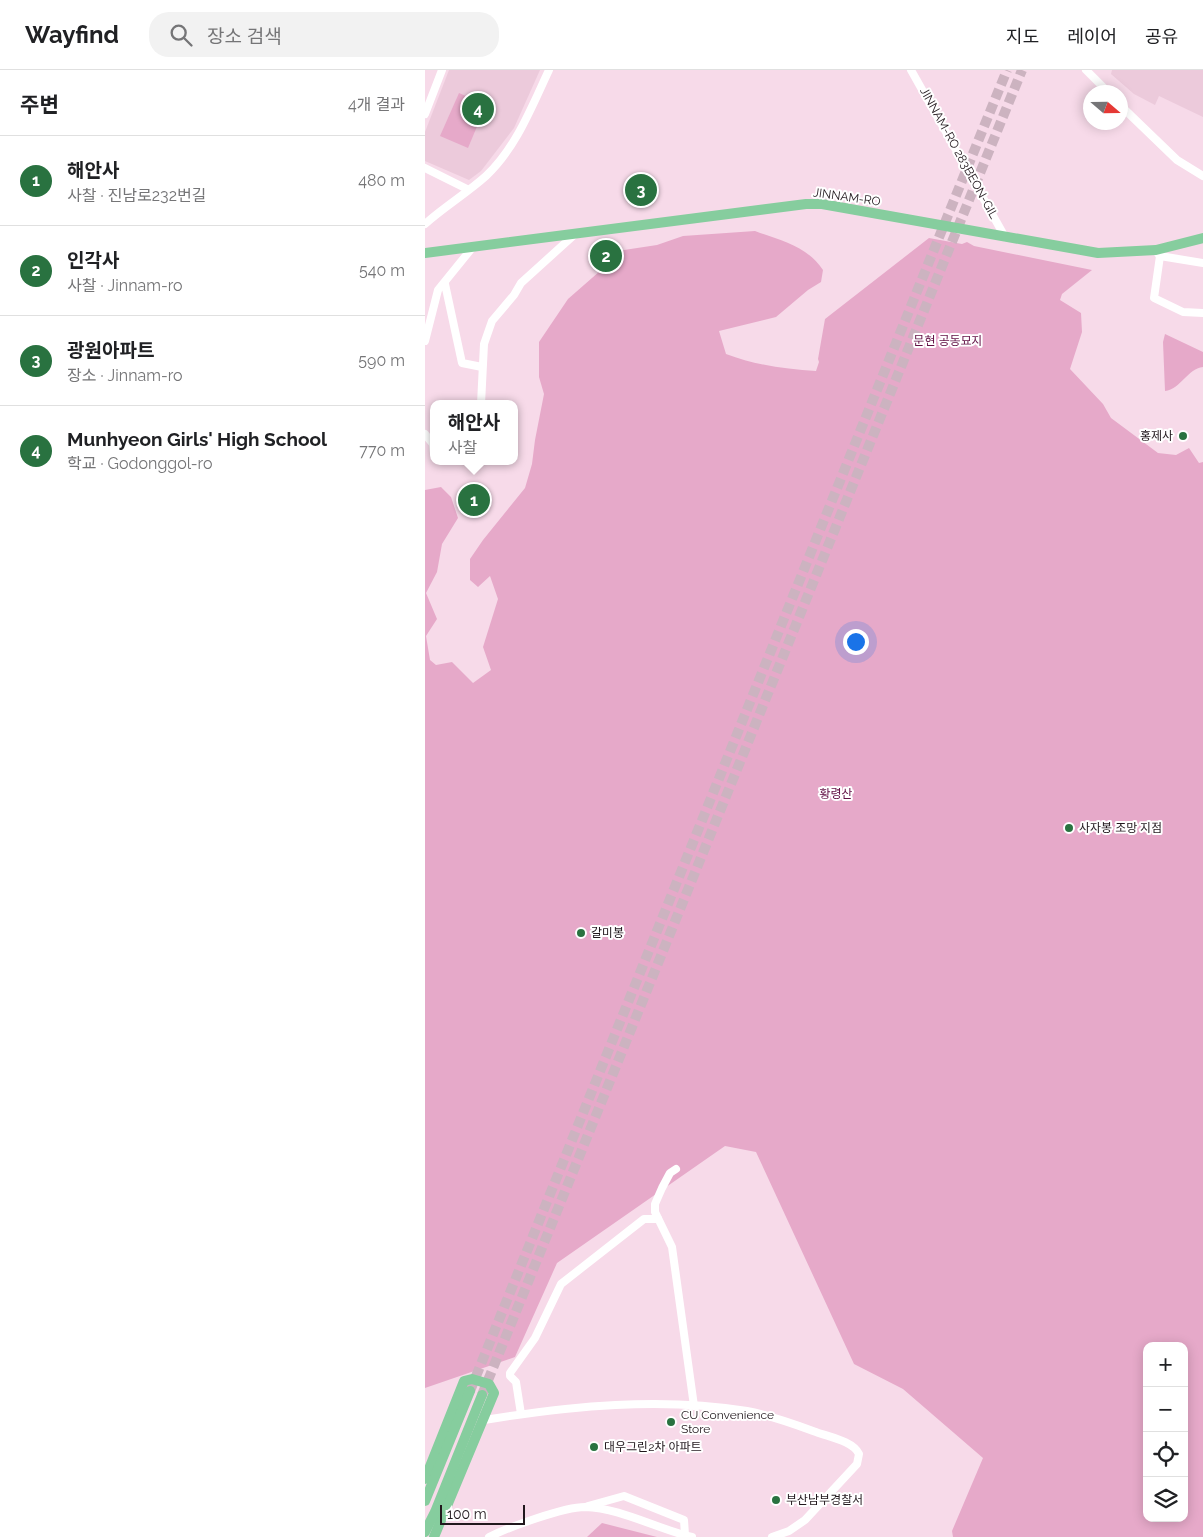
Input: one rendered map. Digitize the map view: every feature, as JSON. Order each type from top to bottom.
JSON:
[{"type":"main road","name":"JINNAM-RO","points":[[425,253],[806,204],[822,204],[924,221],[1098,253],[1158,253],[1203,238]]},
{"type":"main road","points":[[425,1479],[464,1381],[467,1379],[482,1381],[493,1389],[494,1393],[434,1537]]},
{"type":"main road","points":[[425,1501],[470,1391]]},
{"type":"main road","points":[[425,1532],[435,1512],[482,1395]]},
{"type":"street","points":[[425,114],[442,70]]},
{"type":"street","points":[[425,224],[467,189],[485,177],[502,159],[519,132],[549,70]]},
{"type":"street","name":"JINNAM-RO 283BEON-GIL","points":[[911,70],[1005,237]]},
{"type":"street","points":[[1086,70],[1101,85]]},
{"type":"street","points":[[1128,113],[1177,160],[1203,176]]},
{"type":"street","points":[[425,168],[467,189]]},
{"type":"street","points":[[481,400],[484,344],[492,321],[514,295],[521,283],[574,235]]},
{"type":"street","points":[[425,341],[427,319],[435,296],[472,248]]},
{"type":"street","points":[[1203,263],[1158,253],[1154,298],[1183,312],[1203,313]]},
{"type":"street","points":[[445,284],[463,363],[482,367]]},
{"type":"street","points":[[676,1168],[670,1173],[663,1184],[655,1204],[658,1218],[672,1247],[695,1406]]},
{"type":"street","points":[[521,1414],[516,1382],[510,1376],[510,1373],[535,1338],[561,1284],[644,1219],[658,1218]]},
{"type":"street","points":[[484,1420],[561,1408],[661,1404],[695,1406],[764,1414],[847,1444],[858,1452],[857,1464],[805,1520],[789,1530],[772,1537]]},
{"type":"street","points":[[489,1537],[555,1514],[624,1496],[684,1520],[689,1536]]},
{"type":"street","points":[[583,1507],[611,1511],[689,1536]]},
{"type":"shaded area","points":[[449,70],[540,70],[514,128],[481,171],[469,180],[425,161],[425,132]]},
{"type":"shaded area","points":[[1112,70],[1203,70],[1203,117],[1159,96],[1155,105],[1134,94],[1128,89],[1128,85],[1124,85],[1111,74]]},
{"type":"green space","points":[[459,93],[486,105],[468,148],[440,136]]},
{"type":"green space","name":"황령산","points":[[755,231],[801,249],[809,255],[823,270],[821,282],[808,290],[776,317],[719,331],[726,354],[759,364],[816,371],[825,319],[929,238],[962,244],[967,242],[974,246],[1092,270],[1062,294],[1060,300],[1081,313],[1082,332],[1070,369],[1103,404],[1111,418],[1158,453],[1176,455],[1189,448],[1199,463],[1203,462],[1203,1537],[953,1537],[952,1531],[983,1458],[903,1389],[854,1364],[756,1152],[725,1146],[557,1263],[515,1357],[425,1388],[425,490],[441,487],[451,497],[458,518],[442,544],[437,572],[426,593],[437,619],[426,636],[430,660],[436,665],[452,662],[473,683],[491,670],[483,647],[498,599],[490,576],[478,587],[470,580],[470,559],[525,488],[532,464],[544,394],[539,377],[539,342],[568,299],[624,250],[657,245],[683,236]]},
{"type":"green space","points":[[1165,334],[1203,352],[1203,367],[1193,371],[1175,387],[1165,391],[1163,342]]},
{"type":"green space","points":[[602,1523],[657,1537],[587,1537]]},
{"type":"tunnel","points":[[470,1391],[1007,70]]},
{"type":"tunnel","points":[[482,1395],[1022,70]]},
{"type":"place","name":"Munhyeon Girls' High School","points":[[478,109]]},
{"type":"place","name":"광원아파트","points":[[641,190]]},
{"type":"place","name":"인각사","points":[[606,256]]},
{"type":"place","name":"홍제사","points":[[1183,436]]},
{"type":"place","name":"해안사","points":[[474,500]]},
{"type":"place","name":"사자봉 조망 지점","points":[[1069,828]]},
{"type":"place","name":"갈미봉","points":[[581,933]]},
{"type":"place","name":"CU Convenience Store","points":[[671,1422]]},
{"type":"place","name":"대우그린2차 아파트","points":[[594,1447]]},
{"type":"place","name":"부산남부경찰서","points":[[776,1500]]},
{"type":"park label","name":"문현 공동묘지","points":[[948,341]]}]
